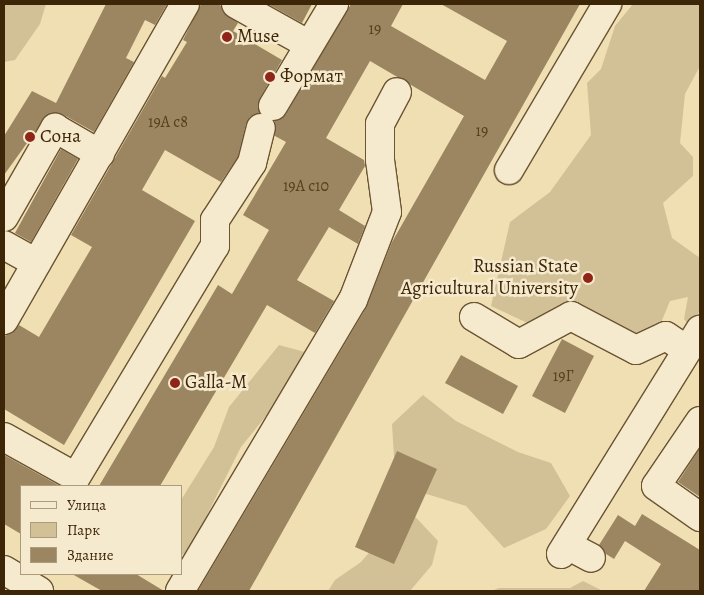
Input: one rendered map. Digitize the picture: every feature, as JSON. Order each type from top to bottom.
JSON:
[{"type":"lane","points":[[4,320],[185,4]]},
{"type":"lane","points":[[236,4],[308,44]]},
{"type":"lane","points":[[4,437],[76,477],[215,246],[215,220],[252,163],[267,117],[308,44],[334,4]]},
{"type":"lane","points":[[509,170],[608,4]]},
{"type":"lane","points":[[180,591],[353,300],[387,212],[380,160],[380,124],[397,92]]},
{"type":"lane","points":[[4,217],[55,128],[100,154]]},
{"type":"lane","points":[[4,245],[36,263]]},
{"type":"lane","points":[[474,318],[519,344],[571,316],[636,350],[666,336],[696,340],[564,549],[591,558]]},
{"type":"lane","points":[[700,421],[656,486],[700,517]]},
{"type":"lane","points":[[4,570],[39,591]]},
{"type":"green space","points":[[4,4],[46,4],[40,24],[15,60],[4,62]]},
{"type":"green space","points":[[633,4],[700,4],[700,66],[685,94],[680,143],[693,157],[693,176],[663,203],[672,238],[700,258],[700,310],[690,327],[684,319],[688,297],[670,301],[658,330],[636,340],[534,326],[491,306],[510,222],[550,192],[591,135],[587,83],[601,69],[615,26]]},
{"type":"green space","points":[[279,345],[305,352],[299,375],[241,447],[188,553],[182,555],[182,498],[214,447],[229,407]]},
{"type":"green space","points":[[423,395],[456,421],[518,452],[551,463],[570,496],[546,529],[504,548],[466,506],[420,492],[394,457],[392,424]]},
{"type":"green space","points":[[407,508],[438,541],[432,565],[410,591],[328,591],[335,580],[361,562]]},
{"type":"green space","points":[[583,581],[603,591],[491,591],[499,588],[570,588]]},
{"type":"building","points":[[106,4],[167,4],[155,25],[145,20],[126,58],[134,62],[94,132],[62,114],[48,114],[4,175],[4,136],[32,91],[56,103]]},
{"type":"building","points":[[201,4],[220,4],[223,12],[238,23],[233,31],[282,60],[260,98],[259,113],[250,117],[246,124],[238,157],[221,182],[165,150],[142,190],[195,221],[64,445],[4,409],[4,336],[12,333],[19,325],[39,337],[92,247],[71,235],[162,76],[165,78],[187,42],[183,40]]},
{"type":"building","points":[[268,4],[312,4],[302,23]]},
{"type":"building","points":[[351,4],[403,4],[391,26],[485,80],[507,41],[441,4],[580,4],[249,591],[198,591],[366,308],[392,242],[464,116],[370,61],[326,138],[364,160],[365,166],[339,210],[365,226],[358,244],[329,227],[297,280],[334,301],[315,333],[267,305],[161,485],[100,485],[218,285],[232,294],[269,230],[243,215],[286,142],[275,136],[275,121],[286,114]]},
{"type":"building","points":[[61,149],[78,159],[31,242],[15,233]]},
{"type":"building","points":[[562,339],[594,356],[565,413],[532,396]]},
{"type":"building","points":[[461,355],[518,386],[503,414],[445,383]]},
{"type":"building","points":[[700,448],[700,497],[678,482]]},
{"type":"building","points":[[397,451],[437,469],[394,564],[355,547]]},
{"type":"building","points":[[4,455],[58,485],[20,485],[20,533],[4,524]]},
{"type":"building","points":[[642,514],[700,550],[700,591],[644,591],[661,564],[625,541],[614,559],[606,554],[599,545],[618,515],[635,526]]},
{"type":"building","points":[[74,575],[138,575],[164,591],[102,591]]},
{"type":"place","name":"Muse","points":[[227,37]]},
{"type":"place","name":"Формат","points":[[270,77]]},
{"type":"place","name":"Сона","points":[[30,137]]},
{"type":"place","name":"Russian State Agricultural University","points":[[588,278]]},
{"type":"place","name":"Galla-M","points":[[175,383]]}]
